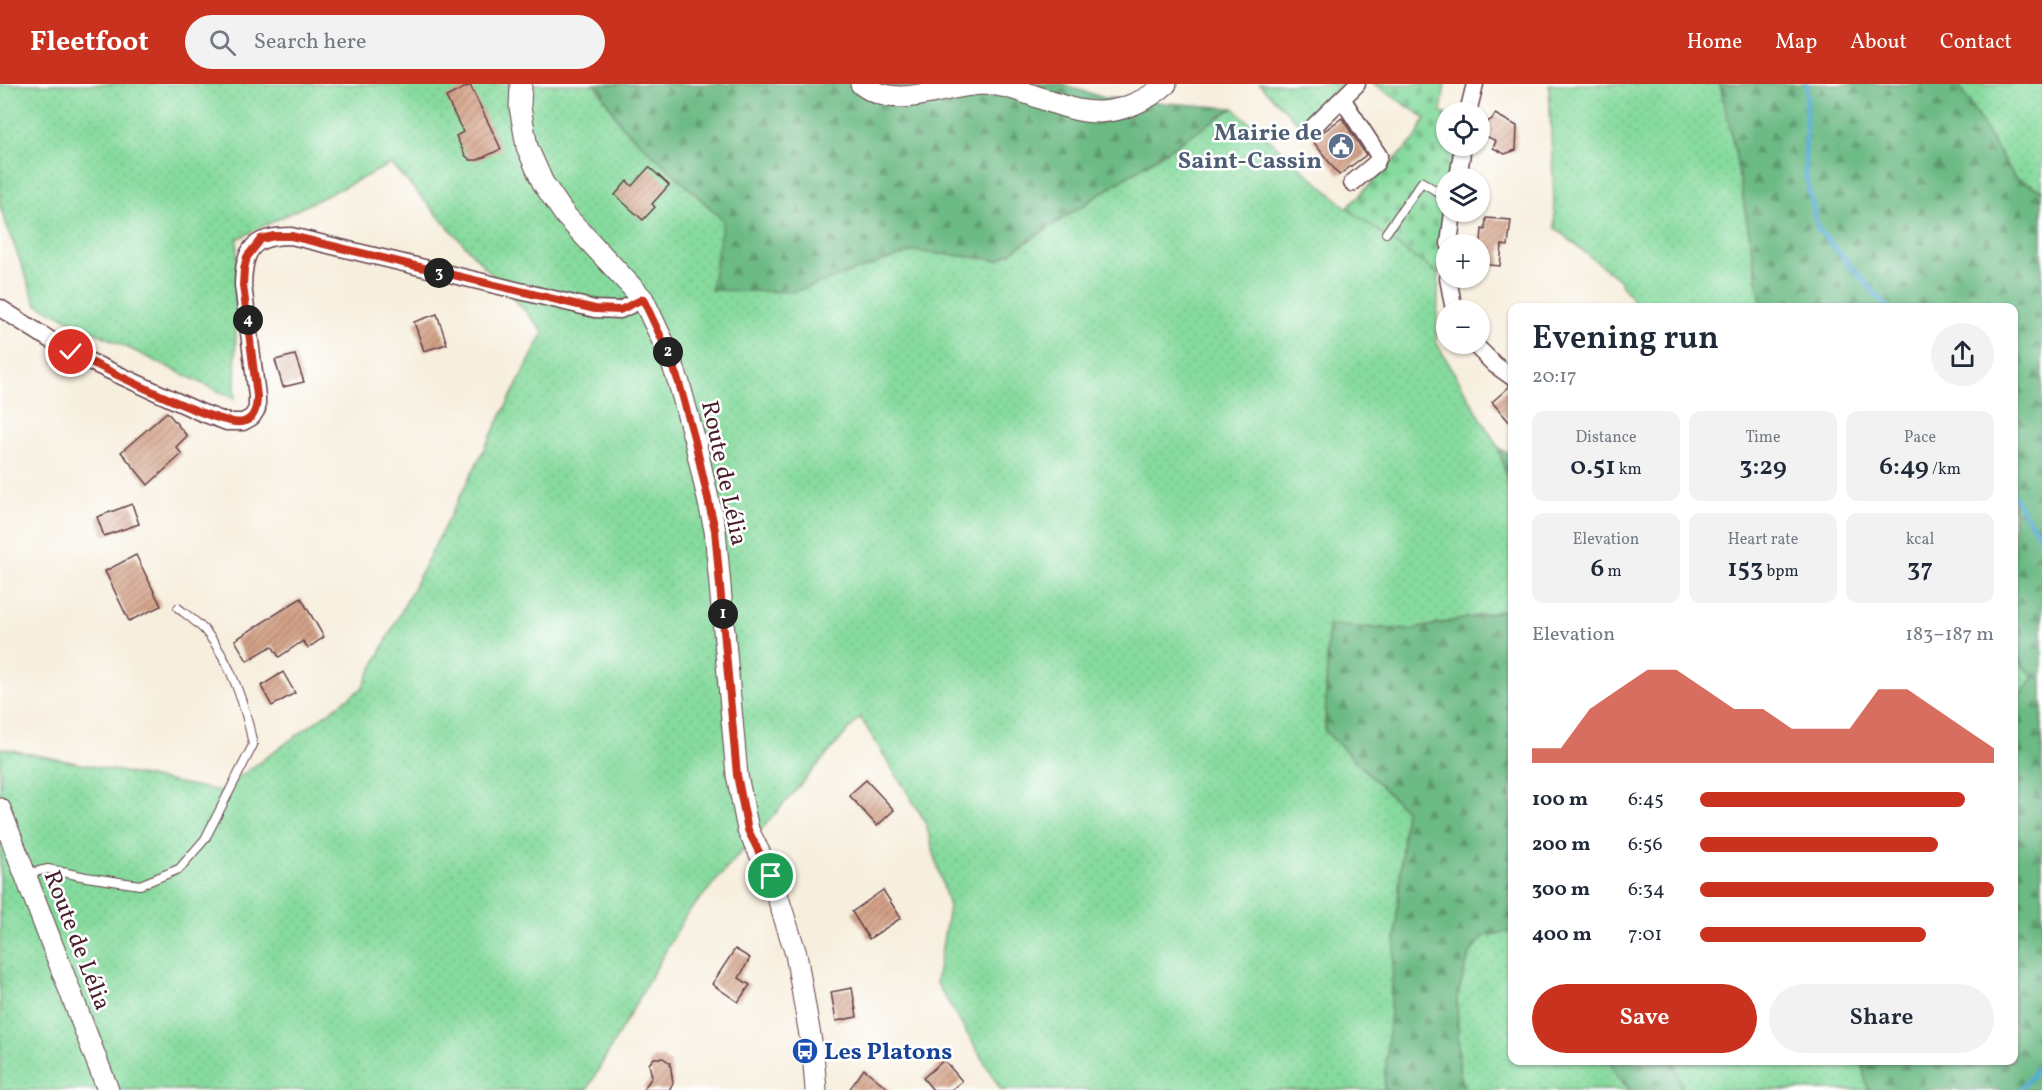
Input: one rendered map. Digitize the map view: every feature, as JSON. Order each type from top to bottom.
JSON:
[{"type":"street","name":"Route de Lélia","points":[[521,84],[520,107],[528,147],[543,183],[566,215],[643,299],[668,352],[679,383],[715,530],[737,775],[748,830],[771,876],[796,954],[813,1053],[816,1090]]},
{"type":"street","points":[[861,84],[885,96],[907,98],[964,85],[986,84],[1004,87],[1077,110],[1098,112],[1117,110],[1135,104],[1166,84]]},
{"type":"street","points":[[1312,128],[1357,84]]},
{"type":"street","points":[[1470,102],[1475,84]]},
{"type":"street","points":[[1343,100],[1379,156],[1376,163],[1352,183]]},
{"type":"street","points":[[0,308],[71,352],[200,412],[227,422],[243,422],[252,417],[256,410],[257,396],[243,285],[244,269],[247,257],[261,239],[291,236],[595,309],[620,310],[643,299]]},
{"type":"street","points":[[1484,354],[1508,374]]},
{"type":"street","name":"Route de Lélia","points":[[0,809],[108,1090]]},
{"type":"lane","points":[[1386,233],[1422,182],[1436,191]]},
{"type":"lane","points":[[25,874],[48,869],[140,885],[179,869],[205,839],[252,745],[238,688],[224,660],[207,633],[178,608]]},
{"type":"green space","points":[[0,84],[596,84],[621,125],[723,220],[794,292],[913,251],[999,260],[1233,108],[1347,208],[1436,273],[1436,288],[1438,288],[1438,300],[1436,300],[1436,354],[1443,354],[1499,449],[1508,482],[1508,610],[1409,630],[1328,625],[1325,731],[1405,810],[1384,1090],[1001,1090],[936,982],[949,907],[925,821],[860,717],[686,915],[587,1090],[0,1090],[0,748],[220,791],[362,688],[544,332],[391,164],[237,239],[235,399],[36,304],[0,207]]},
{"type":"green space","points":[[596,84],[1063,84],[1104,98],[1233,108],[999,260],[913,251],[794,292],[711,290],[723,220],[621,125]]},
{"type":"green space","points":[[1259,84],[1343,84],[1298,123]]},
{"type":"green space","points":[[1374,84],[1445,84],[1442,102],[1436,102],[1436,156],[1455,156],[1453,168],[1436,168],[1436,222],[1446,222],[1444,234],[1436,234],[1436,273],[1347,208],[1416,138],[1425,118]]},
{"type":"green space","points":[[1549,84],[1720,84],[1735,152],[1761,303],[1634,303],[1619,280],[1555,228]]},
{"type":"green space","points":[[1720,84],[1958,84],[2014,177],[2042,190],[2042,1090],[1869,1090],[1863,1065],[2018,1065],[2018,698],[2035,676],[2018,663],[2018,303],[1761,303],[1735,152]]},
{"type":"green space","points":[[1958,84],[2042,84],[2042,190],[2014,177]]},
{"type":"green space","points":[[1499,449],[1508,452],[1508,482]]},
{"type":"green space","points":[[1508,610],[1508,932],[1485,936],[1470,953],[1457,998],[1459,1071],[1465,1090],[1384,1090],[1405,810],[1325,731],[1328,625],[1409,630]]},
{"type":"green space","points":[[2018,663],[2035,676],[2018,698]]},
{"type":"green space","points":[[1508,932],[1508,1065],[1612,1065],[1619,1078],[1630,1090],[1465,1090],[1459,1071],[1457,998],[1470,953],[1485,936]]},
{"type":"green space","points":[[1612,1065],[1675,1065],[1682,1087],[1681,1090],[1630,1090],[1619,1078]]},
{"type":"green space","points":[[1675,1065],[1863,1065],[1869,1090],[1681,1090]]},
{"type":"building","points":[[470,85],[501,149],[478,160],[470,160],[465,155],[456,136],[463,132],[446,97]]},
{"type":"building","points":[[1495,114],[1517,126],[1516,150],[1505,154],[1493,148],[1496,141],[1490,138],[1490,120]]},
{"type":"building","name":"Mairie de Saint-Cassin","points":[[1342,118],[1366,155],[1339,175],[1312,140]]},
{"type":"building","points":[[649,167],[669,185],[652,204],[655,207],[643,220],[615,195],[627,181],[632,186]]},
{"type":"building","points":[[1490,218],[1511,220],[1508,246],[1502,245],[1500,266],[1490,265],[1490,234],[1482,234],[1482,229],[1485,230],[1486,222],[1490,222]]},
{"type":"building","points":[[437,314],[447,344],[424,351],[414,322]]},
{"type":"building","points":[[295,355],[304,382],[283,387],[275,360]]},
{"type":"building","points":[[1508,388],[1508,420],[1492,402]]},
{"type":"building","points":[[167,412],[187,436],[176,447],[182,454],[148,485],[121,452]]},
{"type":"building","points":[[132,504],[139,524],[104,536],[97,517]]},
{"type":"building","points":[[136,555],[161,606],[129,621],[105,571]]},
{"type":"building","points":[[301,598],[324,637],[308,648],[303,641],[279,657],[272,646],[247,661],[235,640]]},
{"type":"building","points":[[283,672],[295,693],[272,706],[261,686]]},
{"type":"building","points":[[866,780],[894,810],[877,826],[849,795]]},
{"type":"building","points":[[883,890],[901,918],[869,939],[852,912]]},
{"type":"building","points":[[735,949],[750,958],[739,978],[750,985],[738,1002],[712,984]]},
{"type":"building","points":[[852,988],[857,1017],[836,1021],[831,992]]},
{"type":"building","points":[[654,1058],[663,1058],[670,1063],[673,1083],[669,1090],[643,1090],[652,1077],[649,1064]]},
{"type":"building","points":[[944,1060],[962,1081],[951,1090],[933,1090],[923,1078]]},
{"type":"building","points":[[864,1069],[890,1090],[849,1090]]},
{"type":"waterway","points":[[1807,84],[1805,172],[1818,229],[1884,303]]},
{"type":"waterway","points":[[2018,503],[2042,540]]},
{"type":"waterway","points":[[2020,1090],[2042,1062]]},
{"type":"place","name":"Mairie de Saint-Cassin","points":[[1341,146]]},
{"type":"place","name":"Les Platons","points":[[805,1051]]},
{"type":"route","points":[[71,352],[200,412],[227,422],[243,422],[252,417],[256,410],[257,396],[243,285],[244,269],[253,247],[261,239],[274,236],[291,236],[353,250],[459,278],[595,309],[620,310],[643,299],[668,352],[679,383],[715,530],[737,775],[748,830],[771,876]]}]
